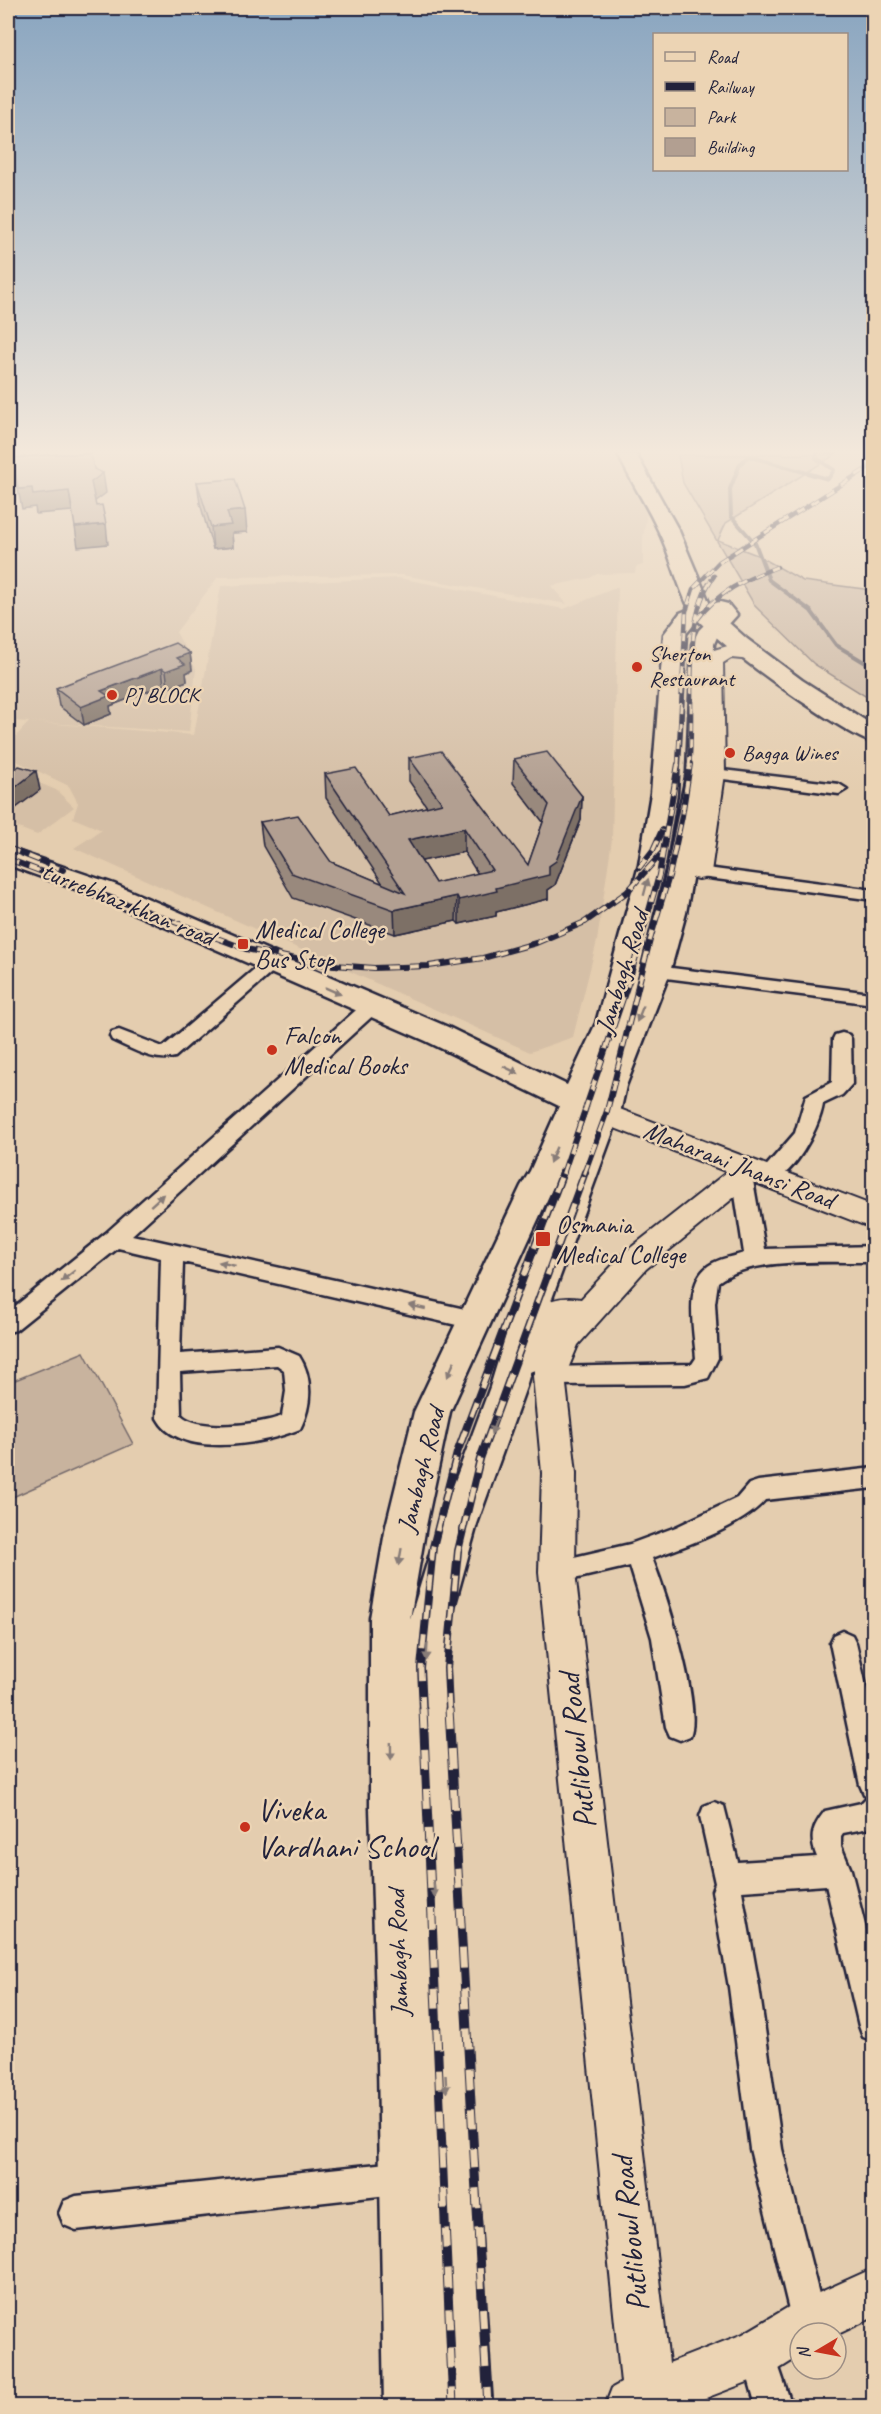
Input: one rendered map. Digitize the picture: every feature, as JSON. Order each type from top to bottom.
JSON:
[{"type":"main road","points":[[689,567],[716,615],[753,654],[835,713],[873,736]]},
{"type":"main road","points":[[698,567],[716,615],[830,699],[873,723]]},
{"type":"main road","name":"Jambagh Road","points":[[412,2406],[392,1808],[390,1629],[406,1526],[432,1412],[545,1174],[590,1108],[611,1086],[656,972],[690,870],[699,772],[703,644],[716,615]]},
{"type":"main road","name":"Jambagh Road","points":[[590,1108],[587,1070],[610,1023],[652,865],[664,793],[675,634],[683,619],[716,615]]},
{"type":"main road","name":"turrebhaz khan road","points":[[8,856],[104,890],[437,1034],[590,1108]]},
{"type":"main road","points":[[464,2406],[428,1773],[428,1629],[458,1524],[508,1387],[530,1312],[552,1254],[590,1108]]},
{"type":"main road","points":[[498,1270],[513,1265],[522,1256],[552,1254]]},
{"type":"main road","points":[[394,1597],[403,1610],[421,1616],[432,1615]]},
{"type":"street","points":[[753,654],[739,651],[725,652],[713,662],[714,774],[690,870],[873,895]]},
{"type":"street","points":[[714,774],[839,789]]},
{"type":"street","points":[[119,1036],[161,1053],[168,1053],[271,964]]},
{"type":"street","points":[[656,972],[871,999]]},
{"type":"street","points":[[8,1324],[114,1239],[371,1007]]},
{"type":"street","points":[[756,1258],[753,1173],[806,1134],[812,1118],[813,1101],[819,1096],[837,1090],[842,1084],[842,1039]]},
{"type":"street","name":"Maharani Jhansi Road","points":[[590,1108],[873,1218]]},
{"type":"street","name":"Putlibowl Road","points":[[639,2401],[557,1572],[559,1473],[549,1376],[564,1339],[635,1260],[753,1173]]},
{"type":"street","points":[[114,1239],[474,1320]]},
{"type":"street","points":[[169,1364],[278,1356],[292,1363],[297,1374],[297,1406],[292,1422],[280,1428],[259,1431],[201,1434],[181,1430],[169,1418],[169,1364],[172,1252]]},
{"type":"street","points":[[549,1376],[685,1375],[700,1372],[707,1358],[704,1303],[708,1278],[722,1268],[756,1258],[777,1255],[873,1254]]},
{"type":"street","points":[[508,1387],[547,1317],[555,1310],[573,1309],[587,1312]]},
{"type":"street","points":[[557,1572],[637,1553],[686,1535],[746,1505],[758,1491],[873,1478]]},
{"type":"street","points":[[637,1553],[649,1580],[663,1630],[674,1677],[680,1727]]},
{"type":"street","points":[[843,1642],[873,1785]]},
{"type":"street","points":[[873,1807],[870,1815],[835,1821],[826,1832],[827,1846],[837,1870],[873,2026]]},
{"type":"street","points":[[714,1816],[726,1875],[730,1881]]},
{"type":"street","points":[[809,2321],[766,2149],[744,1987],[727,1891],[730,1881],[740,1876],[837,1870]]},
{"type":"street","points":[[76,2213],[406,2177]]},
{"type":"street","points":[[811,2321],[873,2292]]},
{"type":"street","points":[[639,2401],[758,2353],[788,2335]]},
{"type":"street","points":[[758,2353],[774,2406]]},
{"type":"shaded area","points":[[8,567],[637,567],[635,573],[597,574],[590,578],[551,586],[567,604],[402,575],[218,577],[176,632],[196,669],[189,732],[31,722],[194,735],[221,586],[398,578],[564,609],[618,587],[612,839],[597,941],[573,1037],[530,1052],[74,848],[102,830],[73,818],[78,803],[69,786],[8,757],[8,745],[29,722],[13,721],[8,725]]},
{"type":"shaded area","points":[[8,770],[56,790],[74,807],[37,835],[8,824]]},
{"type":"green space","points":[[732,567],[778,567],[803,581],[864,589],[873,593],[873,701],[814,664],[755,606]]},
{"type":"green space","points":[[84,1352],[133,1444],[8,1499],[8,1383]]},
{"type":"building","points":[[175,643],[190,653],[177,658],[185,664],[166,671],[162,668],[101,691],[109,696],[81,707],[56,688]]},
{"type":"building","points":[[441,751],[528,865],[549,805],[514,759],[547,752],[582,796],[556,861],[549,866],[549,875],[459,900],[457,896],[394,910],[291,873],[260,822],[298,815],[331,862],[405,893],[325,774],[356,768],[389,816],[442,803],[409,758]],"holes":[[[464,828],[492,870],[435,883],[408,840]]]},
{"type":"building","points":[[19,766],[36,771],[8,793],[8,775]]},
{"type":"waterway","points":[[764,567],[769,580],[811,611],[836,645],[874,668]]},
{"type":"railway","points":[[678,766],[686,611],[693,589],[715,567]]},
{"type":"railway","points":[[697,620],[723,594],[754,576],[777,567]]},
{"type":"railway","points":[[689,766],[693,641],[703,595],[714,576]]},
{"type":"railway","points":[[563,1174],[629,981],[659,875],[678,764]]},
{"type":"railway","points":[[584,1174],[607,1111],[650,940],[669,876],[690,764]]},
{"type":"railway","points":[[639,868],[653,850],[662,830]]},
{"type":"railway","points":[[8,848],[63,870]]},
{"type":"railway","points":[[8,859],[246,949],[321,964],[374,968],[429,966],[483,958],[536,943],[585,922],[627,892],[661,854]]},
{"type":"railway","points":[[423,1710],[421,1668],[433,1547],[457,1453],[563,1172]]},
{"type":"railway","points":[[449,1710],[447,1668],[458,1551],[480,1459],[585,1172]]},
{"type":"railway","points":[[423,1709],[453,2406]]},
{"type":"railway","points":[[449,1709],[488,2406]]},
{"type":"place","name":"Sherton Restaurant","points":[[637,667]]},
{"type":"place","name":"PJ BLOCK","points":[[112,695]]},
{"type":"place","name":"Bagga Wines","points":[[730,753]]},
{"type":"place","name":"Medical College Bus Stop","points":[[243,944]]},
{"type":"place","name":"Falcon Medical Books","points":[[272,1050]]},
{"type":"place","name":"Osmania Medical College","points":[[543,1239]]},
{"type":"place","name":"Viveka Vardhani School","points":[[245,1827]]}]
